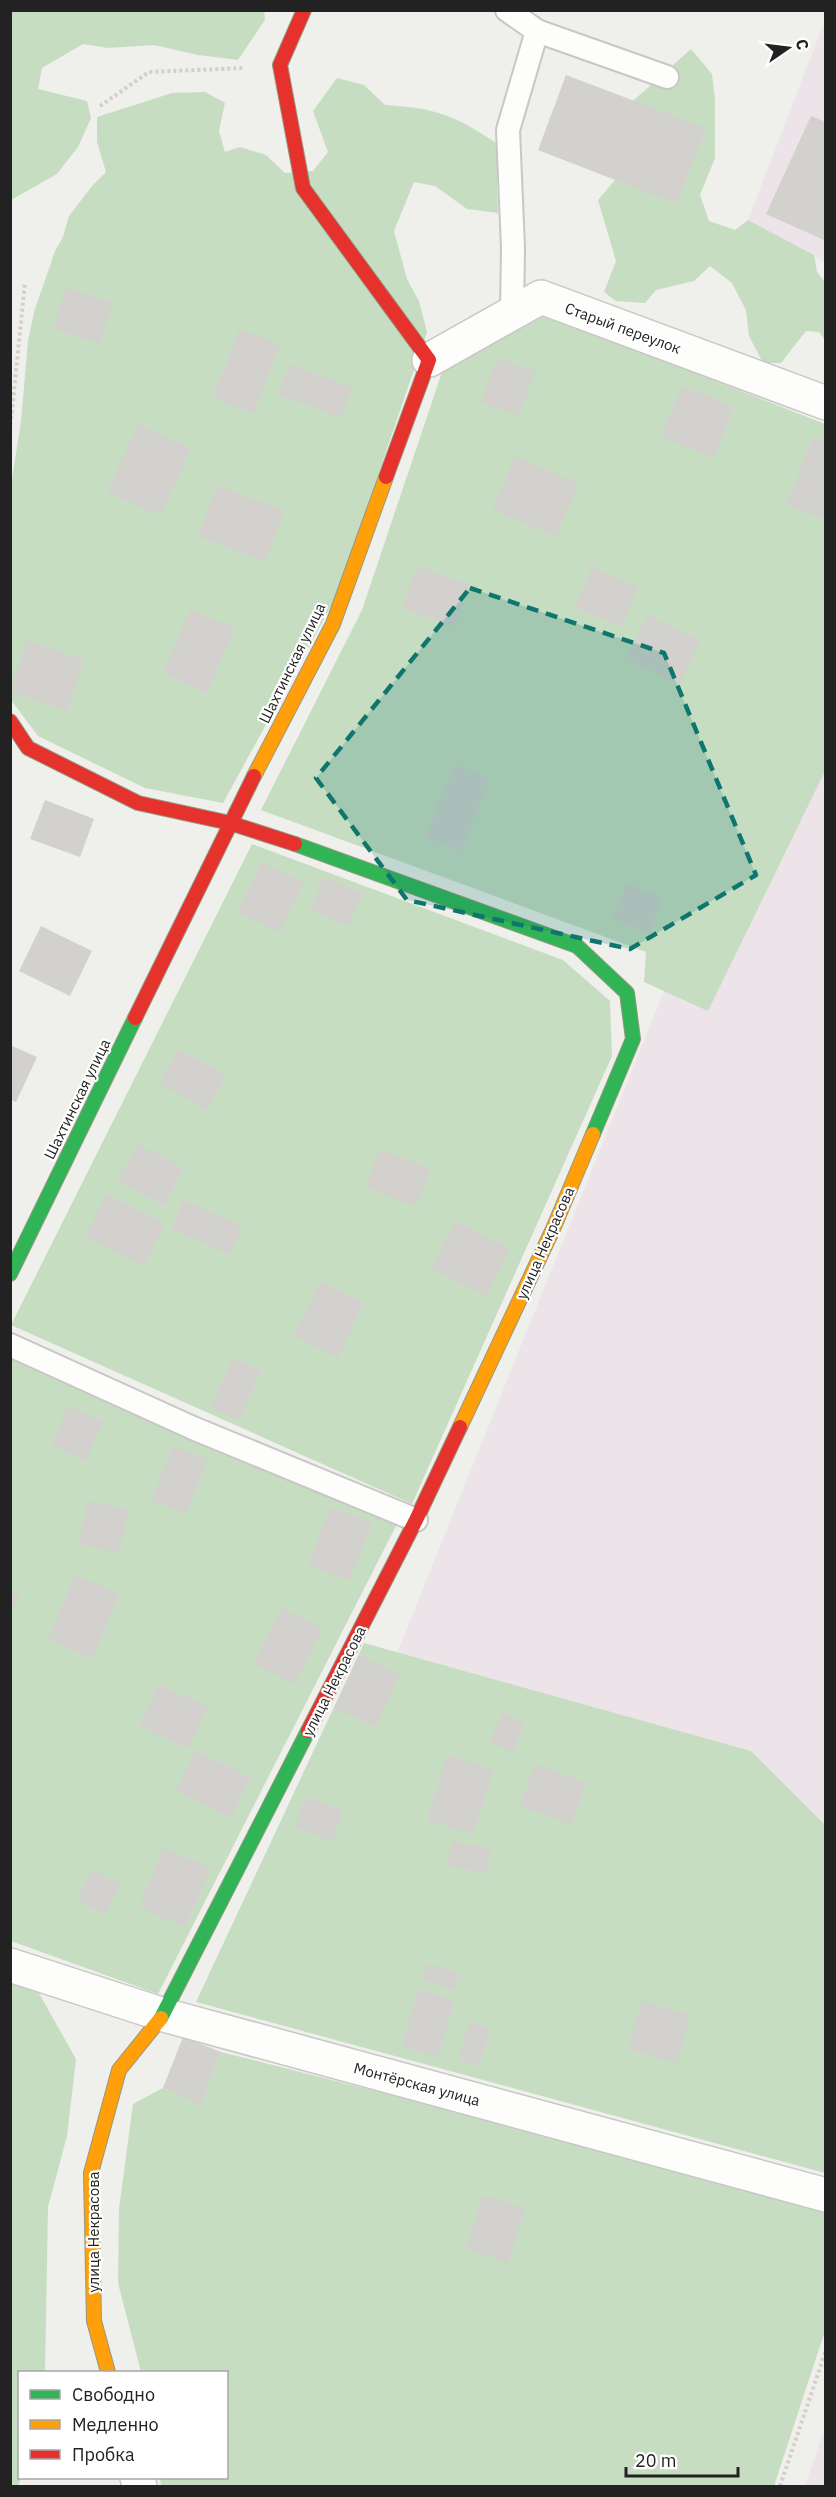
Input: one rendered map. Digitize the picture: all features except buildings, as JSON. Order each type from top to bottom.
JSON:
[{"type":"street","points":[[304,10],[280,65],[303,188],[429,360]]},
{"type":"street","name":"Старый переулок","points":[[429,360],[541,297],[825,403]]},
{"type":"street","name":"Шахтинская улица","points":[[10,1274],[230,823],[333,624],[429,360]]},
{"type":"street","points":[[10,721],[28,748],[138,803],[230,823]]},
{"type":"street","name":"улица Некрасова","points":[[107,2371],[94,2321],[91,2173],[119,2070],[164,2015],[416,1520],[553,1229],[633,1039],[627,993],[577,946],[230,823]]},
{"type":"street","name":"Монтёрская улица","points":[[10,1965],[164,2015],[825,2195]]},
{"type":"lane","points":[[507,10],[537,31],[667,77]]},
{"type":"lane","points":[[512,313],[513,248],[508,130],[537,31]]},
{"type":"lane","points":[[10,1345],[193,1428],[416,1520]]},
{"type":"path","points":[[100,106],[149,72],[280,65]]},
{"type":"path","points":[[10,430],[25,282]]},
{"type":"path","points":[[780,2487],[825,2350]]},
{"type":"highlighted area","points":[[470,588],[664,653],[756,875],[630,949],[407,900],[316,778]]},
{"type":"shaded area","points":[[825,20],[825,262],[748,220]]},
{"type":"shaded area","points":[[825,592],[825,1825],[751,1751],[395,1658]]},
{"type":"shaded area","points":[[825,2428],[825,2486],[805,2486]]},
{"type":"green space","points":[[11,10],[264,10],[265,20],[238,60],[198,55],[154,45],[108,48],[83,44],[42,68],[38,89],[87,101],[91,118],[78,147],[57,174],[11,200]]},
{"type":"green space","points":[[691,49],[712,74],[715,99],[715,158],[700,195],[709,221],[735,230],[748,220],[814,255],[817,272],[825,282],[825,340],[819,332],[806,331],[781,363],[763,363],[749,336],[746,310],[732,283],[710,266],[694,281],[656,290],[645,303],[616,301],[604,292],[616,261],[598,200],[615,180],[633,101]]},
{"type":"green space","points":[[337,78],[364,85],[385,105],[420,109],[460,121],[502,147],[497,173],[498,213],[467,209],[435,186],[414,182],[394,231],[407,279],[419,301],[427,332],[336,597],[223,803],[145,788],[38,736],[11,700],[10,492],[21,421],[28,341],[34,312],[69,216],[106,172],[97,142],[97,117],[172,93],[205,92],[225,103],[219,131],[225,152],[240,147],[266,155],[285,173],[313,171],[328,152],[313,111]]},
{"type":"green space","points":[[547,315],[825,424],[825,771],[708,1011],[644,982],[646,952],[261,810],[362,610],[444,366]]},
{"type":"green space","points":[[252,844],[563,960],[610,1001],[612,1056],[412,1504],[11,1325]]},
{"type":"green space","points":[[10,1357],[398,1522],[158,1994],[11,1941]]},
{"type":"green space","points":[[364,1643],[751,1751],[825,1825],[825,2173],[196,2002]]},
{"type":"green space","points":[[10,1983],[36,1988],[76,2059],[67,2136],[48,2207],[45,2371],[18,2371],[18,2479],[21,2479],[18,2486],[10,2486]]},
{"type":"green space","points":[[221,2052],[825,2205],[825,2331],[774,2486],[161,2486],[160,2479],[228,2479],[228,2371],[141,2371],[118,2283],[119,2209],[133,2104],[163,2088],[201,2103]]},
{"type":"traffic: fast","points":[[295,844],[577,946],[627,993],[633,1039],[593,1134]]},
{"type":"traffic: fast","points":[[10,1274],[135,1018]]},
{"type":"traffic: fast","points":[[161,2018],[308,1731]]},
{"type":"traffic: slow","points":[[254,776],[333,624],[386,477]]},
{"type":"traffic: slow","points":[[460,1427],[553,1229],[593,1134]]},
{"type":"traffic: slow","points":[[108,2371],[94,2321],[91,2173],[119,2070],[161,2018]]},
{"type":"traffic: jam","points":[[304,10],[280,65],[303,188],[429,360],[386,477]]},
{"type":"traffic: jam","points":[[10,721],[28,748],[138,803],[230,823],[295,844]]},
{"type":"traffic: jam","points":[[135,1018],[254,776]]},
{"type":"traffic: jam","points":[[308,1731],[416,1520],[460,1427]]}]
